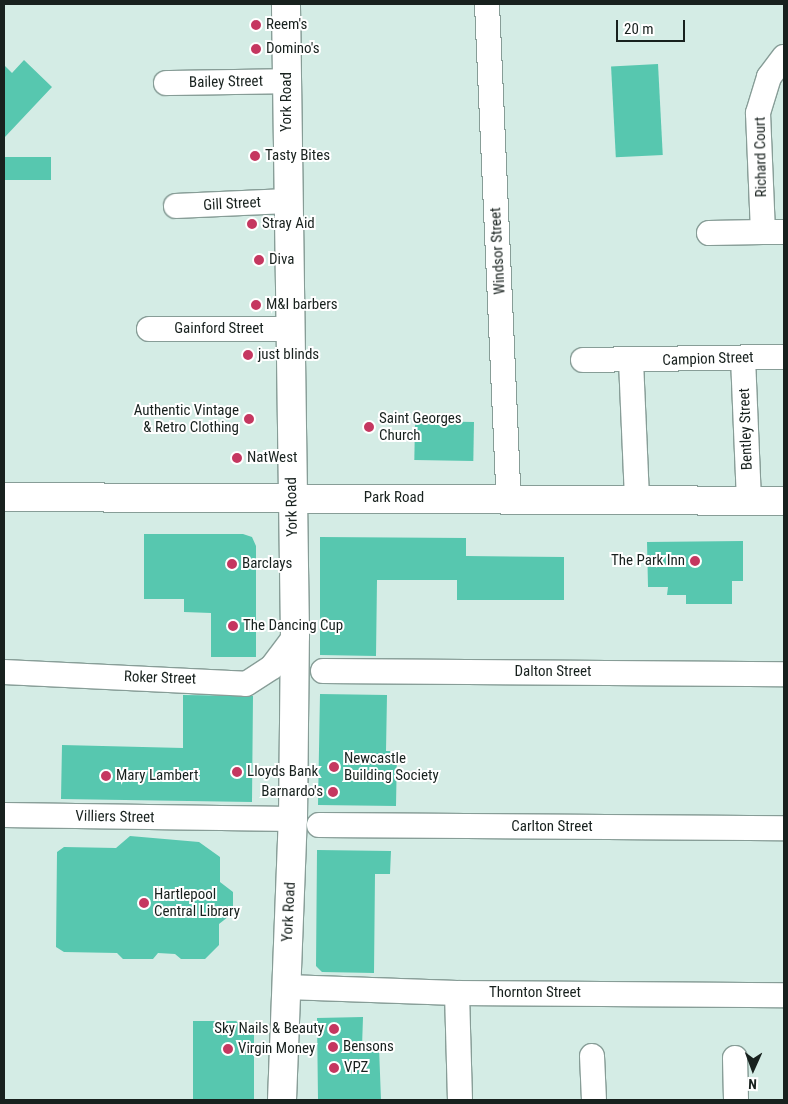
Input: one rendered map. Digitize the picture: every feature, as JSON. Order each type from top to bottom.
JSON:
[{"type":"main road","name":"York Road","points":[[282,1100],[293,819],[295,636],[288,329],[286,4]]},
{"type":"main road","name":"Park Road","points":[[4,497],[784,500]]},
{"type":"street","name":"Windsor Street","points":[[487,4],[509,498]]},
{"type":"street","name":"Richard Court","points":[[709,233],[774,232],[758,113],[770,77],[784,58]]},
{"type":"street","name":"Bailey Street","points":[[166,83],[286,81]]},
{"type":"street","name":"Gill Street","points":[[176,206],[287,201]]},
{"type":"street","name":"Gainford Street","points":[[149,330],[288,329]]},
{"type":"street","name":"Campion Street","points":[[583,360],[631,361],[784,357]]},
{"type":"street","name":"Bentley Street","points":[[744,358],[749,501]]},
{"type":"street","points":[[631,361],[637,499]]},
{"type":"street","name":"Roker Street","points":[[4,672],[198,679],[246,684],[272,667],[295,636]]},
{"type":"street","name":"Dalton Street","points":[[322,671],[784,674]]},
{"type":"street","name":"Villiers Street","points":[[4,815],[293,819]]},
{"type":"street","name":"Carlton Street","points":[[319,825],[784,828]]},
{"type":"street","name":"Thornton Street","points":[[286,987],[457,993],[784,995]]},
{"type":"street","points":[[457,993],[460,1100]]},
{"type":"street","points":[[592,1056],[594,1100]]},
{"type":"street","points":[[735,1058],[736,1100]]},
{"type":"building","points":[[24,60],[52,87],[4,138],[4,65],[12,73]]},
{"type":"building","points":[[658,64],[663,155],[616,157],[611,66]]},
{"type":"building","points":[[4,157],[51,157],[51,180],[4,180]]},
{"type":"building","points":[[415,421],[474,422],[473,461],[414,460]]},
{"type":"building","points":[[144,534],[243,534],[252,537],[256,546],[256,657],[211,657],[211,613],[184,612],[184,599],[144,599]]},
{"type":"building","points":[[320,537],[466,538],[466,556],[564,557],[564,600],[457,600],[457,580],[377,580],[376,656],[320,655]]},
{"type":"building","name":"The Park Inn","points":[[743,541],[743,581],[732,581],[732,604],[686,604],[686,595],[667,595],[668,587],[648,587],[647,542]]},
{"type":"building","points":[[320,694],[387,695],[386,751],[397,751],[396,806],[318,805]]},
{"type":"building","points":[[183,695],[253,696],[252,802],[61,799],[62,745],[183,748]]},
{"type":"building","name":"Hartlepool Central Library","points":[[130,836],[199,842],[220,857],[220,882],[233,892],[233,913],[219,924],[219,945],[205,959],[181,959],[175,954],[158,953],[153,959],[123,959],[117,953],[64,952],[56,947],[57,852],[64,847],[116,848]]},
{"type":"building","points":[[317,850],[391,851],[390,874],[375,874],[374,973],[322,972],[316,966]]},
{"type":"building","points":[[363,1017],[362,1047],[379,1047],[381,1100],[318,1100],[317,1018]]},
{"type":"building","points":[[193,1021],[236,1021],[254,1035],[254,1100],[193,1100]]},
{"type":"place","name":"Reem's","points":[[256,25]]},
{"type":"place","name":"Domino's","points":[[256,49]]},
{"type":"place","name":"Tasty Bites","points":[[255,156]]},
{"type":"place","name":"Stray Aid","points":[[252,224]]},
{"type":"place","name":"Diva","points":[[259,260]]},
{"type":"place","name":"M&I barbers","points":[[256,305]]},
{"type":"place","name":"just blinds","points":[[248,355]]},
{"type":"place","name":"Authentic Vintage & Retro Clothing","points":[[249,419]]},
{"type":"place","name":"Saint Georges Church","points":[[369,427]]},
{"type":"place","name":"NatWest","points":[[237,458]]},
{"type":"place","name":"The Park Inn","points":[[695,561]]},
{"type":"place","name":"Barclays","points":[[232,564]]},
{"type":"place","name":"The Dancing Cup","points":[[233,626]]},
{"type":"place","name":"Newcastle Building Society","points":[[334,767]]},
{"type":"place","name":"Lloyds Bank","points":[[237,772]]},
{"type":"place","name":"Mary Lambert","points":[[106,776]]},
{"type":"place","name":"Barnardo's","points":[[333,792]]},
{"type":"place","name":"Hartlepool Central Library","points":[[144,903]]},
{"type":"place","name":"Sky Nails & Beauty","points":[[334,1029]]},
{"type":"place","name":"Bensons","points":[[333,1047]]},
{"type":"place","name":"Virgin Money","points":[[228,1049]]},
{"type":"place","name":"VPZ","points":[[334,1068]]}]
